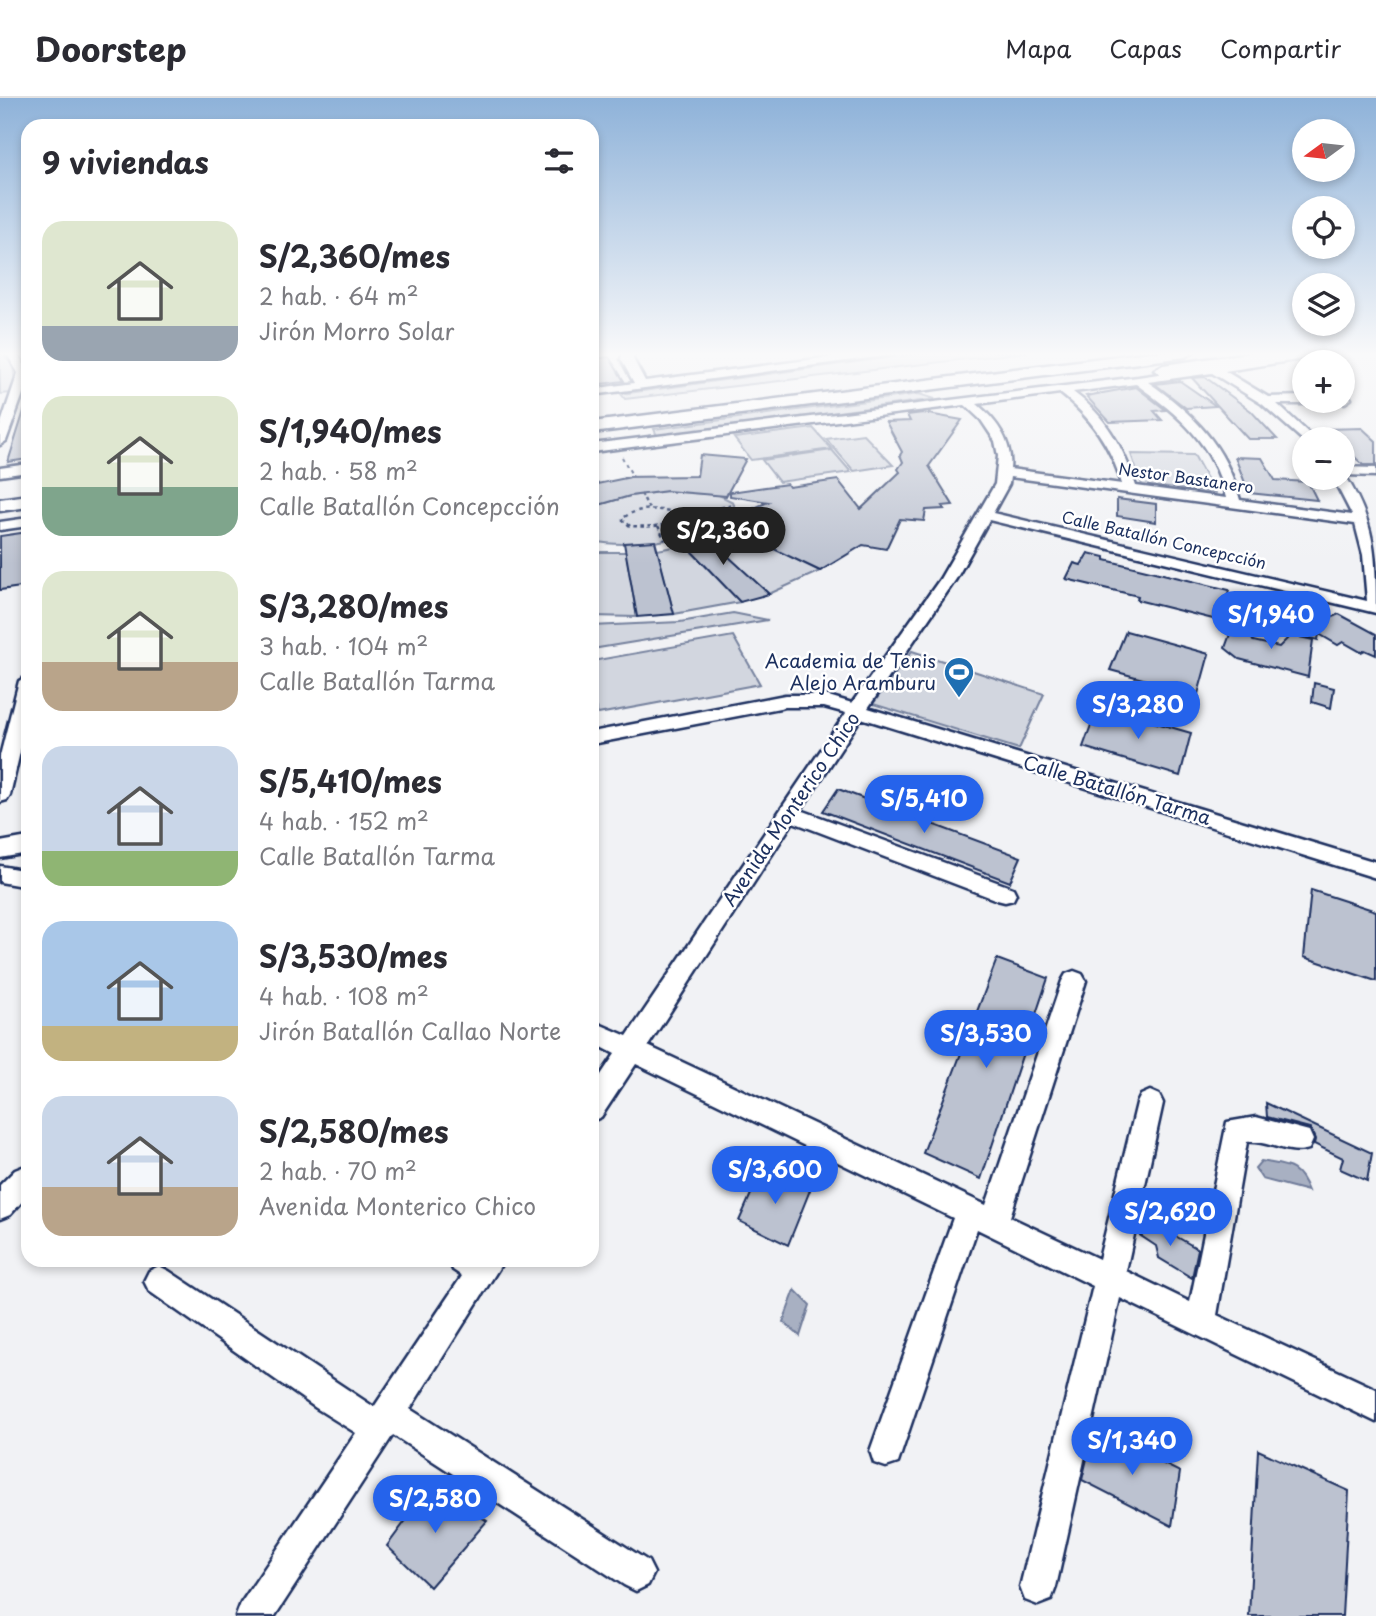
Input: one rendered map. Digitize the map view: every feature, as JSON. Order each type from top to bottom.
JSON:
[{"type":"highway","points":[[599,427],[632,423]]},
{"type":"highway","points":[[0,487],[21,485]]},
{"type":"highway","points":[[0,505],[21,502]]},
{"type":"street","points":[[0,441],[7,423]]},
{"type":"street","points":[[599,447],[788,423]]},
{"type":"street","points":[[988,423],[996,431],[1005,456],[1005,472]]},
{"type":"street","points":[[1098,423],[1110,437],[1123,463],[1130,488]]},
{"type":"street","points":[[1192,423],[1225,470],[1234,502]]},
{"type":"street","points":[[0,471],[21,469]]},
{"type":"street","points":[[1355,471],[1376,472]]},
{"type":"street","name":"Nestor Bastanero","points":[[1005,472],[1363,521]]},
{"type":"street","name":"Avenida Monterico Chico","points":[[599,1098],[857,710],[948,579],[1002,484],[1005,472]]},
{"type":"street","points":[[1346,490],[1363,521],[1374,567],[1376,608]]},
{"type":"street","name":"Calle Batallón Concepcción","points":[[985,515],[1376,608]]},
{"type":"street","points":[[0,526],[21,523]]},
{"type":"street","name":"Calle Batallón Tarma","points":[[599,737],[785,701],[825,701],[1376,870]]},
{"type":"street","points":[[0,795],[21,710]]},
{"type":"street","points":[[789,813],[1005,894]]},
{"type":"street","points":[[0,850],[21,846]]},
{"type":"street","points":[[0,874],[21,879]]},
{"type":"street","points":[[886,1451],[1074,981]]},
{"type":"street","points":[[599,1034],[1376,1406]]},
{"type":"street","points":[[1038,1587],[1150,1104]]},
{"type":"street","points":[[1200,1322],[1236,1131],[1256,1129],[1300,1140]]},
{"type":"street","points":[[0,1205],[21,1184]]},
{"type":"street","points":[[254,1616],[383,1420],[476,1267]]},
{"type":"street","points":[[159,1281],[327,1396],[383,1420],[636,1573]]},
{"type":"path","points":[[618,449],[632,477]]},
{"type":"path","points":[[641,494],[649,509]]},
{"type":"path","points":[[682,513],[677,520],[657,525],[636,526],[622,521],[627,514],[649,509],[668,508],[682,513],[735,505]]},
{"type":"path","points":[[657,525],[665,540]]},
{"type":"shaded area","points":[[701,423],[756,423],[657,436],[654,429]]},
{"type":"shaded area","points":[[813,428],[832,449],[751,460],[734,438]]},
{"type":"shaded area","points":[[863,434],[893,465],[854,471],[826,439]]},
{"type":"shaded area","points":[[832,450],[851,472],[779,482],[762,460]]},
{"type":"shaded area","points":[[1131,454],[1194,455],[1215,493],[1142,485]]},
{"type":"shaded area","points":[[667,491],[719,495],[733,502],[735,512],[722,522],[686,536],[646,543],[599,542],[599,505],[630,496]]},
{"type":"shaded area","points":[[731,528],[820,571],[769,594],[709,539]]},
{"type":"shaded area","points":[[685,545],[740,602],[674,614],[657,550]]},
{"type":"shaded area","points":[[599,552],[626,552],[637,617],[599,616]]},
{"type":"shaded area","points":[[733,613],[768,620],[599,648],[599,626],[680,622]]},
{"type":"shaded area","points":[[733,636],[760,684],[599,714],[599,660]]},
{"type":"shaded area","name":"Academia de Tenis Alejo Aramburu","points":[[912,651],[1044,694],[1019,749],[873,704]]},
{"type":"water","points":[[1261,1161],[1296,1171],[1308,1191],[1262,1179],[1255,1168]]},
{"type":"water","points":[[795,1290],[810,1305],[800,1336],[783,1322]]},
{"type":"building","points":[[20,423],[21,423],[21,460],[8,462]]},
{"type":"building","points":[[886,423],[960,423],[929,466],[953,505],[942,506],[944,509],[926,510],[924,521],[900,519],[886,549],[863,545],[820,571],[720,523],[768,502],[730,496],[730,492],[787,484],[789,487],[838,480],[861,509],[900,472],[898,469],[903,462],[900,455],[902,452]]},
{"type":"building","points":[[1233,423],[1262,423],[1277,439],[1248,439]]},
{"type":"building","points":[[1355,428],[1362,428],[1376,441],[1376,465],[1363,465],[1355,457]]},
{"type":"building","points":[[700,455],[746,459],[726,496],[667,491],[630,496],[599,505],[599,484],[626,478],[623,477],[697,476]]},
{"type":"building","points":[[1235,457],[1262,458],[1275,480],[1292,481],[1292,490],[1312,490],[1317,500],[1249,493]]},
{"type":"building","points":[[1117,499],[1156,504],[1156,522],[1117,516]]},
{"type":"building","points":[[701,531],[769,594],[740,602],[678,537]]},
{"type":"building","points":[[21,533],[21,587],[0,590],[0,536]]},
{"type":"building","points":[[655,541],[674,614],[637,617],[624,543]]},
{"type":"building","points":[[1088,553],[1105,557],[1105,560],[1229,590],[1221,621],[1137,600],[1138,596],[1066,579],[1074,563],[1081,565]]},
{"type":"building","points":[[1339,614],[1376,634],[1376,655],[1365,650],[1361,652],[1343,642],[1338,645],[1319,634],[1318,640],[1300,635],[1305,617],[1321,622]]},
{"type":"building","points":[[1234,623],[1248,625],[1253,641],[1279,647],[1291,635],[1313,640],[1308,677],[1239,659],[1225,648]]},
{"type":"building","points":[[1126,631],[1209,654],[1198,694],[1110,670]]},
{"type":"building","points":[[1314,683],[1334,688],[1331,708],[1312,702]]},
{"type":"building","points":[[1098,706],[1191,733],[1180,776],[1083,747]]},
{"type":"building","points":[[838,789],[1021,857],[1010,882],[823,811]]},
{"type":"building","points":[[1311,890],[1376,911],[1376,981],[1304,957]]},
{"type":"building","points":[[997,959],[1048,978],[981,1179],[923,1153]]},
{"type":"building","points":[[1266,1103],[1372,1153],[1367,1181],[1340,1169],[1343,1158],[1314,1144],[1315,1139],[1310,1128],[1267,1117]]},
{"type":"building","points":[[762,1169],[810,1190],[788,1245],[739,1221]]},
{"type":"building","points":[[1144,1218],[1198,1249],[1192,1278],[1159,1258],[1156,1246],[1138,1234]]},
{"type":"building","points":[[1094,1429],[1180,1472],[1172,1526],[1082,1480]]},
{"type":"building","points":[[1258,1450],[1349,1491],[1342,1616],[1249,1616]]},
{"type":"building","points":[[432,1485],[487,1521],[430,1587],[387,1546]]},
{"type":"place","name":"Academia de Tenis Alejo Aramburu","points":[[959,699]]}]
